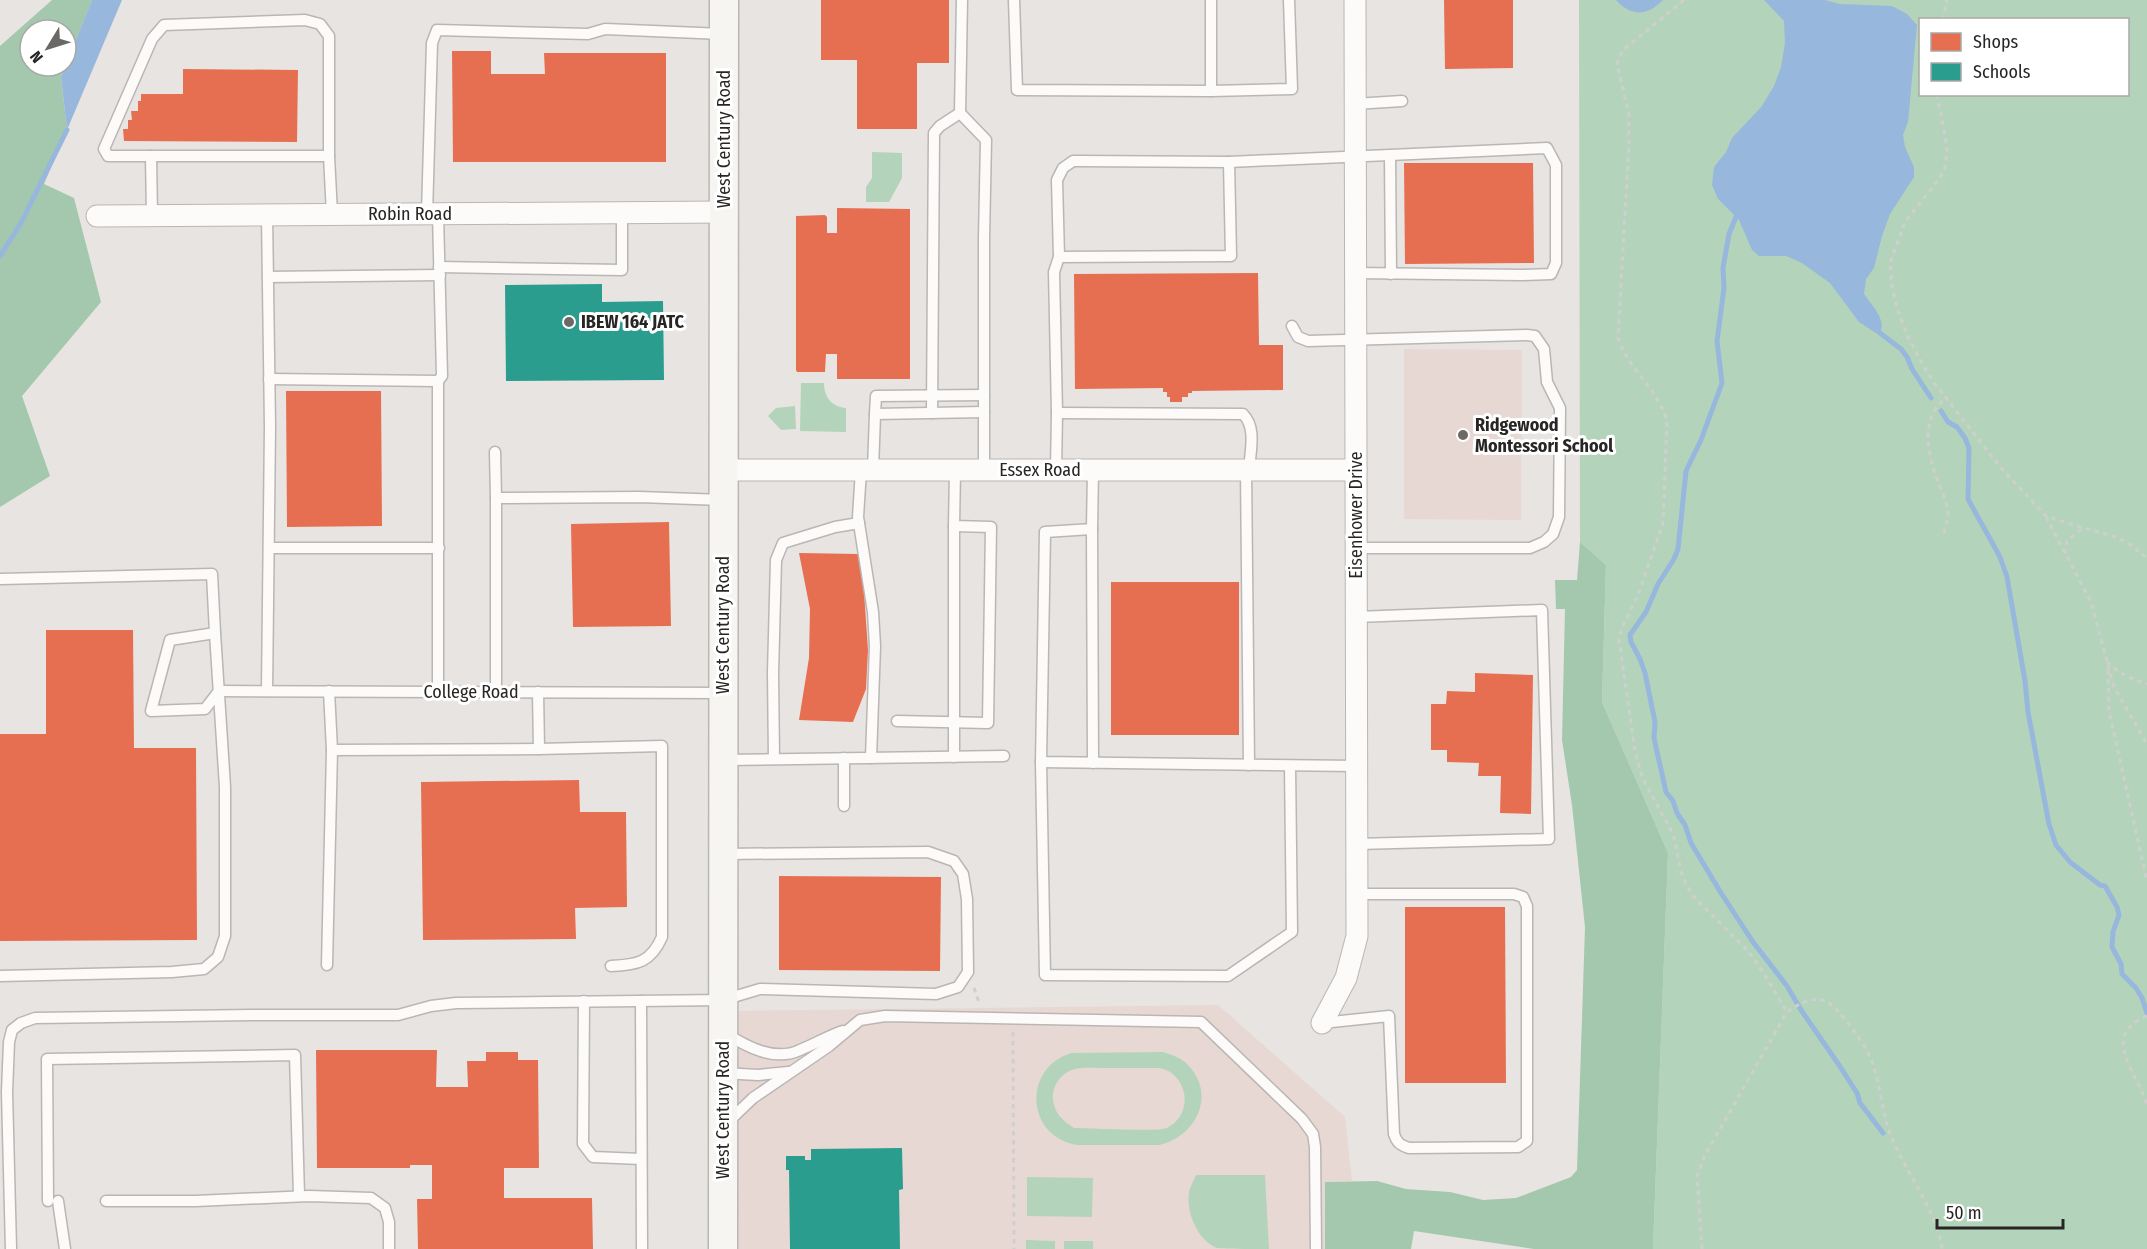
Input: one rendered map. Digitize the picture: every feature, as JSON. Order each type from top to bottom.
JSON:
[{"type":"main road","name":"West Century Road","points":[[723,1249],[724,0]]},
{"type":"street","name":"Eisenhower Drive","points":[[1322,1023],[1346,978],[1357,936],[1355,0]]},
{"type":"street","name":"Robin Road","points":[[97,216],[724,212]]},
{"type":"street","name":"Essex Road","points":[[723,471],[1356,470]]},
{"type":"lane","points":[[962,0],[960,113],[986,140],[984,470]]},
{"type":"lane","points":[[1014,0],[1017,90],[1211,91],[1292,89],[1289,0]]},
{"type":"lane","points":[[1211,0],[1211,91]]},
{"type":"lane","points":[[329,156],[108,156],[104,149],[152,39],[164,24],[305,20],[320,24],[329,36],[329,156],[332,214]]},
{"type":"lane","points":[[438,692],[438,381],[442,376],[439,271],[432,214],[432,43],[437,30],[588,34],[605,29],[724,34]]},
{"type":"lane","points":[[1355,104],[1402,101]]},
{"type":"lane","points":[[932,413],[934,133],[940,126],[960,113]]},
{"type":"lane","points":[[1056,470],[1054,272],[1059,257],[1057,180],[1067,164],[1079,160],[1230,162],[1547,148],[1556,165],[1556,263],[1551,274],[1356,273]]},
{"type":"lane","points":[[152,156],[152,216]]},
{"type":"lane","points":[[1390,156],[1391,274]]},
{"type":"lane","points":[[1059,257],[1231,256],[1230,162]]},
{"type":"lane","points":[[268,277],[439,271],[622,270],[622,213]]},
{"type":"lane","points":[[267,215],[269,379],[267,691]]},
{"type":"lane","points":[[1292,326],[1302,340],[1535,336],[1544,349],[1547,382],[1560,408],[1559,517],[1553,534],[1544,542],[1530,548],[1356,548]]},
{"type":"lane","points":[[269,379],[438,381]]},
{"type":"lane","points":[[872,758],[875,646],[873,612],[859,523],[876,396],[984,395]]},
{"type":"lane","points":[[875,414],[984,412]]},
{"type":"lane","points":[[1057,413],[1243,414],[1250,423],[1248,470],[1249,765]]},
{"type":"lane","points":[[495,452],[496,692]]},
{"type":"lane","points":[[1093,470],[1093,763]]},
{"type":"lane","points":[[954,757],[955,471]]},
{"type":"lane","points":[[496,498],[639,497],[723,500]]},
{"type":"lane","points":[[774,759],[773,673],[776,560],[783,543],[835,527],[859,523]]},
{"type":"lane","points":[[897,721],[988,723],[991,527],[954,525]]},
{"type":"lane","points":[[1092,530],[1045,532],[1041,762],[1045,975],[1228,976],[1292,932],[1290,766]]},
{"type":"lane","points":[[268,548],[439,548]]},
{"type":"lane","points":[[0,579],[212,574],[225,787],[225,936],[218,957],[204,969],[172,972],[0,976]]},
{"type":"lane","points":[[1356,617],[1542,610],[1549,839],[1357,844]]},
{"type":"lane","points":[[215,633],[170,640],[151,711],[205,709],[219,691]]},
{"type":"lane","name":"College Road","points":[[219,691],[723,693]]},
{"type":"lane","points":[[327,965],[332,750],[329,691]]},
{"type":"lane","points":[[538,692],[539,749]]},
{"type":"lane","points":[[332,750],[662,746],[662,937],[650,957],[638,964],[612,966]]},
{"type":"lane","points":[[723,760],[1004,756]]},
{"type":"lane","points":[[844,758],[844,806]]},
{"type":"lane","points":[[1041,762],[1357,766]]},
{"type":"lane","points":[[11,1249],[7,1092],[9,1042],[12,1030],[21,1023],[34,1018],[398,1015],[431,1006],[456,1003],[723,1000],[760,989],[936,994],[958,987],[969,972],[967,898],[963,874],[954,861],[928,852],[723,854]]},
{"type":"lane","points":[[1322,1023],[1389,1016],[1394,1134],[1397,1143],[1402,1146],[1409,1148],[1518,1147],[1527,1141],[1527,906],[1523,897],[1514,894],[1357,894]]},
{"type":"lane","points":[[641,1000],[642,1249]]},
{"type":"lane","points":[[584,1001],[583,1144],[593,1157],[641,1159]]},
{"type":"lane","points":[[723,1126],[753,1098],[830,1046],[860,1020],[885,1016],[1202,1022],[1302,1119],[1313,1134],[1316,1249]]},
{"type":"lane","points":[[723,1031],[739,1042],[778,1055],[799,1051],[826,1036],[849,1029]]},
{"type":"lane","points":[[65,1249],[53,1201],[47,1059],[295,1055],[299,1196]]},
{"type":"lane","points":[[723,1073],[758,1075],[794,1071]]},
{"type":"lane","points":[[106,1201],[196,1201],[299,1196],[371,1198],[384,1209],[389,1221],[388,1249]]},
{"type":"path","points":[[1684,0],[1622,51],[1617,64],[1629,115],[1618,338],[1629,362],[1664,410],[1667,421],[1663,523],[1638,595],[1619,639],[1635,752],[1643,779],[1673,834],[1686,884],[1693,896],[1749,952],[1787,1012]]},
{"type":"path","points":[[1943,18],[1947,0]]},
{"type":"path","points":[[1937,96],[1947,150],[1945,167],[1939,180],[1905,222],[1890,263],[1896,302],[1907,335],[1923,365],[1946,398],[2001,468],[2045,515],[2091,602],[2114,687],[2147,744]]},
{"type":"path","points":[[1944,533],[1948,514],[1929,450],[1928,428],[1930,416],[1937,405],[1946,398]]},
{"type":"path","points":[[2045,515],[2113,536],[2128,543],[2147,558]]},
{"type":"path","points":[[2065,554],[2067,541],[2083,528]]},
{"type":"path","points":[[2108,662],[2128,678],[2147,684]]},
{"type":"path","points":[[2108,662],[2109,711],[2147,882]]},
{"type":"path","points":[[969,972],[985,1018]]},
{"type":"path","points":[[1702,1249],[1697,1176],[1705,1155],[1787,1012],[1807,1000],[1817,998],[1828,1001],[1838,1009],[1870,1057],[1891,1136],[1930,1213],[1941,1238],[1942,1249]]},
{"type":"path","points":[[2147,1016],[2135,1021],[2126,1034],[2122,1051],[2147,1105]]},
{"type":"path","points":[[1003,1031],[1012,1031],[1014,1249]]},
{"type":"shaded area","name":"Ridgewood Montessori School","points":[[1404,349],[1522,350],[1521,520],[1404,519]]},
{"type":"shaded area","points":[[1218,1005],[1345,1117],[1352,1181],[1325,1182],[1325,1249],[723,1249],[723,1011]]},
{"type":"green space","points":[[52,0],[92,0],[78,35],[78,18],[32,18]]},
{"type":"green space","points":[[1579,0],[2147,0],[2147,1249],[1653,1249],[1668,853],[1602,702],[1606,565],[1580,542]]},
{"type":"green space","points":[[18,30],[18,78],[61,78],[67,130],[44,184],[74,198],[101,302],[22,396],[50,476],[0,507],[0,46]]},
{"type":"green space","points":[[872,152],[902,153],[902,178],[889,202],[866,202],[866,187],[872,178]]},
{"type":"green space","points":[[801,383],[824,383],[825,393],[830,400],[837,406],[846,408],[846,432],[800,431]]},
{"type":"green space","points":[[795,406],[796,429],[781,430],[768,416],[776,408]]},
{"type":"green space","points":[[1580,542],[1606,565],[1602,702],[1668,853],[1653,1249],[1534,1249],[1414,1231],[1411,1249],[1325,1249],[1325,1182],[1377,1181],[1406,1189],[1450,1192],[1483,1200],[1516,1198],[1571,1177],[1577,1170],[1585,927],[1572,805],[1562,740],[1565,609],[1556,609],[1555,580],[1577,580]]},
{"type":"green space","points":[[1163,1052],[1177,1057],[1186,1063],[1197,1077],[1201,1089],[1198,1113],[1183,1133],[1159,1145],[1078,1145],[1061,1140],[1048,1130],[1040,1117],[1037,1102],[1038,1087],[1044,1073],[1055,1061],[1071,1053]],"holes":[[[1078,1068],[1165,1069],[1179,1080],[1185,1099],[1182,1114],[1167,1128],[1137,1130],[1074,1128],[1055,1108],[1053,1094],[1055,1086],[1060,1078],[1072,1070]]]},
{"type":"green space","points":[[1196,1175],[1265,1175],[1269,1249],[1217,1248],[1204,1239],[1194,1224],[1189,1208],[1189,1192]]},
{"type":"green space","points":[[1027,1177],[1093,1178],[1092,1217],[1027,1216]]},
{"type":"green space","points":[[1026,1240],[1055,1241],[1055,1249],[1026,1249]]},
{"type":"green space","points":[[1064,1241],[1093,1241],[1093,1249],[1064,1249]]},
{"type":"water","points":[[92,0],[122,0],[67,130],[61,78],[78,78],[78,35]]},
{"type":"water","points":[[1616,0],[1663,0],[1645,12],[1634,12]]},
{"type":"water","points":[[1764,0],[1825,0],[1840,4],[1892,6],[1907,14],[1917,25],[1908,122],[1903,135],[1905,147],[1914,167],[1914,177],[1890,214],[1874,268],[1866,279],[1864,294],[1875,308],[1882,324],[1879,335],[1859,322],[1830,283],[1802,263],[1786,256],[1759,256],[1752,250],[1739,220],[1718,199],[1712,185],[1714,167],[1726,152],[1732,138],[1762,106],[1774,86],[1781,67],[1785,43],[1784,21]]},
{"type":"building: Shops","points":[[821,0],[949,0],[949,63],[917,63],[917,129],[857,129],[857,60],[821,60]]},
{"type":"building: Shops","points":[[1444,0],[1513,0],[1513,68],[1445,69]]},
{"type":"building: Shops","points":[[452,51],[491,51],[491,74],[545,74],[544,53],[666,53],[666,162],[453,162]]},
{"type":"building: Shops","points":[[183,69],[298,70],[297,142],[124,141],[123,129],[128,129],[128,120],[132,120],[131,111],[138,111],[141,94],[183,94]]},
{"type":"building: Shops","points":[[1404,163],[1533,163],[1534,263],[1405,264]]},
{"type":"building: Shops","points":[[837,208],[910,209],[910,379],[837,379],[837,354],[826,354],[825,372],[797,372],[796,370],[796,216],[825,215],[827,233],[837,233]]},
{"type":"building: Shops","points":[[1258,273],[1259,345],[1283,345],[1283,390],[1192,391],[1188,393],[1188,397],[1182,397],[1182,402],[1170,402],[1170,397],[1167,397],[1167,392],[1163,392],[1163,388],[1075,389],[1074,274]]},
{"type":"building: Shops","points":[[286,391],[381,391],[382,526],[287,527]]},
{"type":"building: Shops","points":[[669,522],[671,626],[573,627],[571,524]]},
{"type":"building: Shops","points":[[799,553],[858,554],[863,577],[868,650],[866,689],[853,722],[799,720],[809,658],[810,609]]},
{"type":"building: Shops","points":[[1111,582],[1239,582],[1239,735],[1111,735]]},
{"type":"building: Shops","points":[[46,630],[133,630],[134,748],[196,748],[197,940],[0,941],[0,734],[46,734]]},
{"type":"building: Shops","points":[[1475,673],[1533,675],[1531,814],[1500,813],[1501,776],[1478,776],[1479,763],[1447,762],[1447,750],[1431,750],[1431,704],[1446,704],[1447,691],[1475,692]]},
{"type":"building: Shops","points":[[579,780],[580,812],[626,812],[627,907],[575,908],[576,939],[423,940],[421,782]]},
{"type":"building: Shops","points":[[779,876],[941,877],[940,971],[779,970]]},
{"type":"building: Shops","points":[[1405,907],[1505,907],[1506,1083],[1405,1083]]},
{"type":"building: Shops","points":[[316,1050],[437,1050],[436,1087],[468,1087],[467,1061],[486,1061],[486,1052],[518,1052],[518,1060],[538,1060],[539,1168],[504,1168],[504,1198],[592,1198],[593,1249],[418,1249],[417,1199],[432,1199],[432,1165],[410,1165],[410,1168],[317,1168]]},
{"type":"building: Schools","points":[[602,284],[602,302],[663,301],[664,380],[506,381],[505,285]]},
{"type":"building: Schools","points":[[902,1148],[903,1189],[899,1190],[900,1249],[790,1249],[789,1170],[786,1170],[786,1156],[805,1156],[805,1160],[811,1160],[811,1149]]},
{"type":"waterway","points":[[0,256],[21,223],[67,130]]},
{"type":"waterway","points":[[1736,217],[1729,234],[1723,268],[1724,288],[1717,341],[1722,383],[1701,440],[1686,471],[1678,549],[1658,584],[1646,612],[1630,635],[1631,642],[1645,673],[1655,722],[1654,738],[1666,792],[1685,825],[1691,843],[1753,942],[1787,986],[1857,1093],[1860,1103],[1883,1133]]},
{"type":"waterway","points":[[1880,333],[1901,349],[1931,398]]},
{"type":"waterway","points":[[1941,411],[1948,422],[1957,427],[1969,448],[1968,499],[2000,557],[2007,577],[2025,681],[2028,712],[2049,824],[2056,845],[2070,862],[2100,885],[2105,886],[2117,907],[2119,915],[2113,932],[2112,947],[2121,964],[2122,974],[2136,988],[2147,1013]]},
{"type":"place","name":"IBEW 164 JATC","points":[[569,322]]},
{"type":"place","name":"Ridgewood Montessori School","points":[[1463,435]]}]
